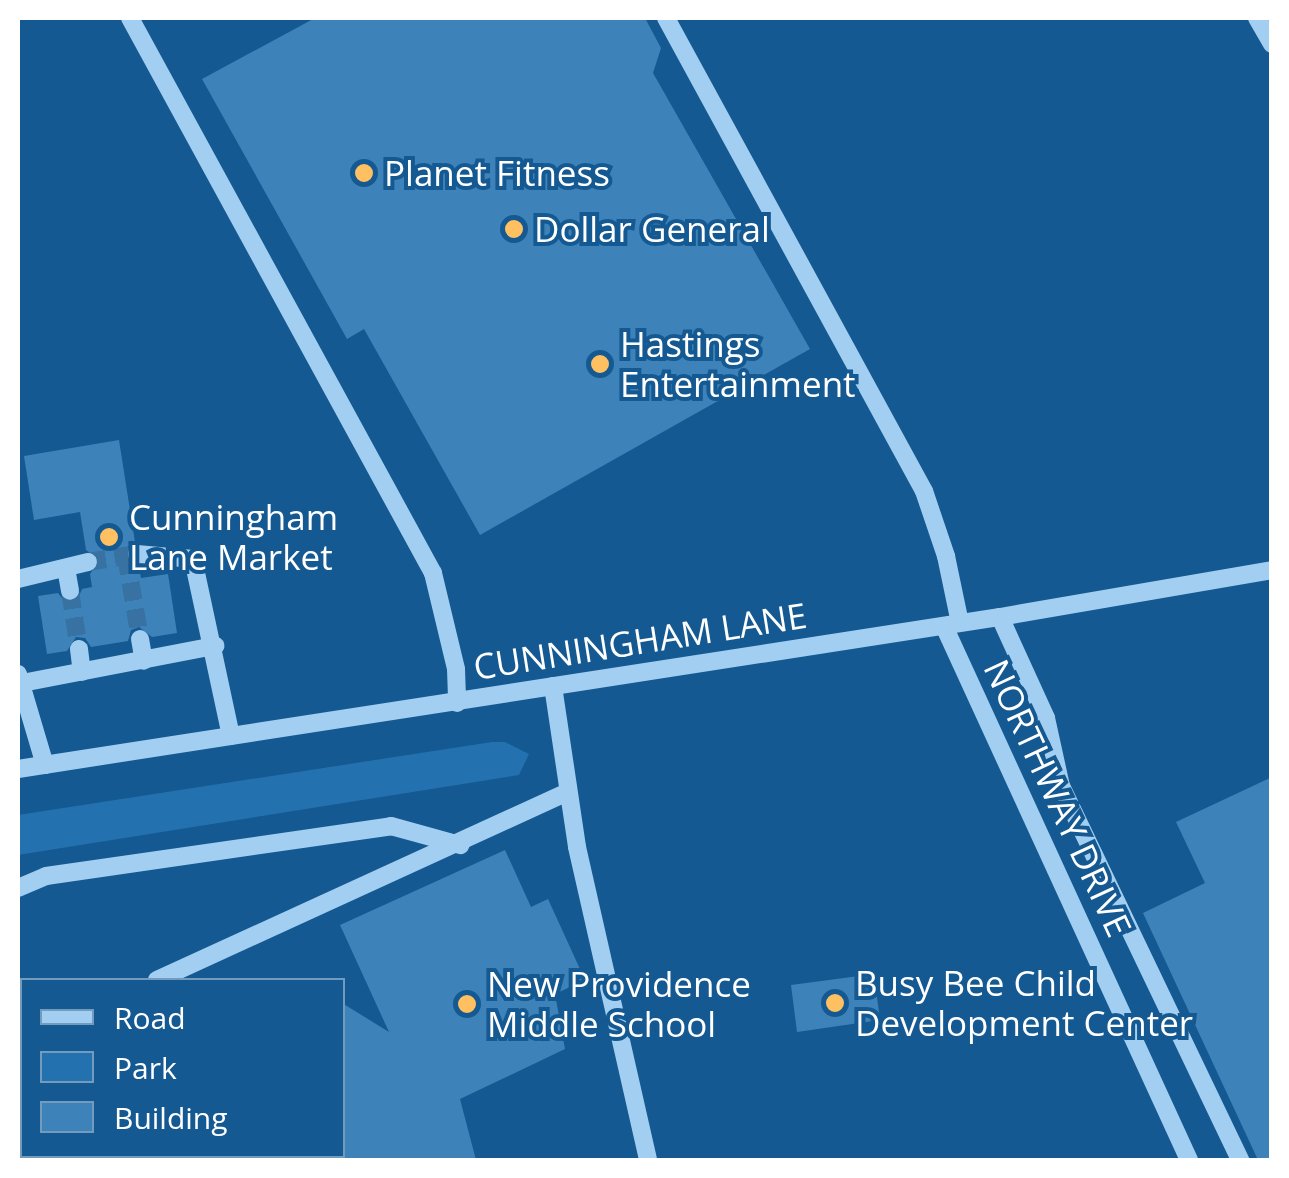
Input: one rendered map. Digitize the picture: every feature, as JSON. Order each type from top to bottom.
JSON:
[{"type":"street","points":[[130,18],[433,573],[456,668],[457,703]]},
{"type":"street","name":"NORTHWAY DRIVE","points":[[666,18],[924,490],[946,556],[952,624],[1189,1160]]},
{"type":"street","points":[[1257,18],[1272,44]]},
{"type":"street","points":[[137,554],[193,559],[215,646],[231,736]]},
{"type":"street","points":[[18,580],[88,562]]},
{"type":"street","points":[[66,568],[70,591]]},
{"type":"street","name":"CUNNINGHAM LANE","points":[[18,769],[1000,618],[1272,570]]},
{"type":"street","points":[[1000,618],[1046,718],[1061,786],[1240,1160]]},
{"type":"street","points":[[140,639],[144,661]]},
{"type":"street","points":[[45,765],[20,678],[82,672],[215,646]]},
{"type":"street","points":[[79,648],[82,672]]},
{"type":"street","points":[[553,686],[568,792],[648,1160]]},
{"type":"street","points":[[162,978],[460,845],[568,792]]},
{"type":"street","points":[[18,888],[46,876],[391,826],[460,845]]},
{"type":"green space","points":[[505,742],[529,754],[519,775],[18,855],[18,815]]},
{"type":"building","points":[[315,18],[645,18],[661,48],[653,73],[810,349],[480,535],[364,329],[347,339],[202,79]]},
{"type":"building","name":"Cunningham Lane Market","points":[[119,440],[135,542],[126,548],[125,558],[139,567],[141,578],[168,574],[177,633],[152,637],[139,627],[131,630],[128,641],[91,647],[85,638],[76,637],[67,651],[47,654],[38,596],[58,593],[65,602],[77,601],[82,589],[92,587],[90,574],[100,560],[86,550],[80,512],[34,520],[24,456]]},
{"type":"building","points":[[1272,777],[1272,1160],[1258,1160],[1143,913],[1205,883],[1176,822]]},
{"type":"building","name":"New Providence Middle School","points":[[505,850],[531,907],[548,899],[585,980],[555,994],[565,1049],[460,1099],[476,1160],[342,1160],[345,1005],[389,1032],[340,925]]},
{"type":"building","name":"Busy Bee Child Development Center","points":[[874,974],[880,1020],[797,1032],[791,985]]},
{"type":"tunnel","points":[[88,562],[137,554]]},
{"type":"tunnel","points":[[126,556],[140,639]]},
{"type":"tunnel","points":[[70,591],[79,649]]},
{"type":"place","name":"Planet Fitness","points":[[364,173]]},
{"type":"place","name":"Dollar General","points":[[514,229]]},
{"type":"place","name":"Hastings Entertainment","points":[[600,364]]},
{"type":"place","name":"Cunningham Lane Market","points":[[109,537]]},
{"type":"place","name":"Busy Bee Child Development Center","points":[[835,1003]]},
{"type":"place","name":"New Providence Middle School","points":[[467,1004]]}]
